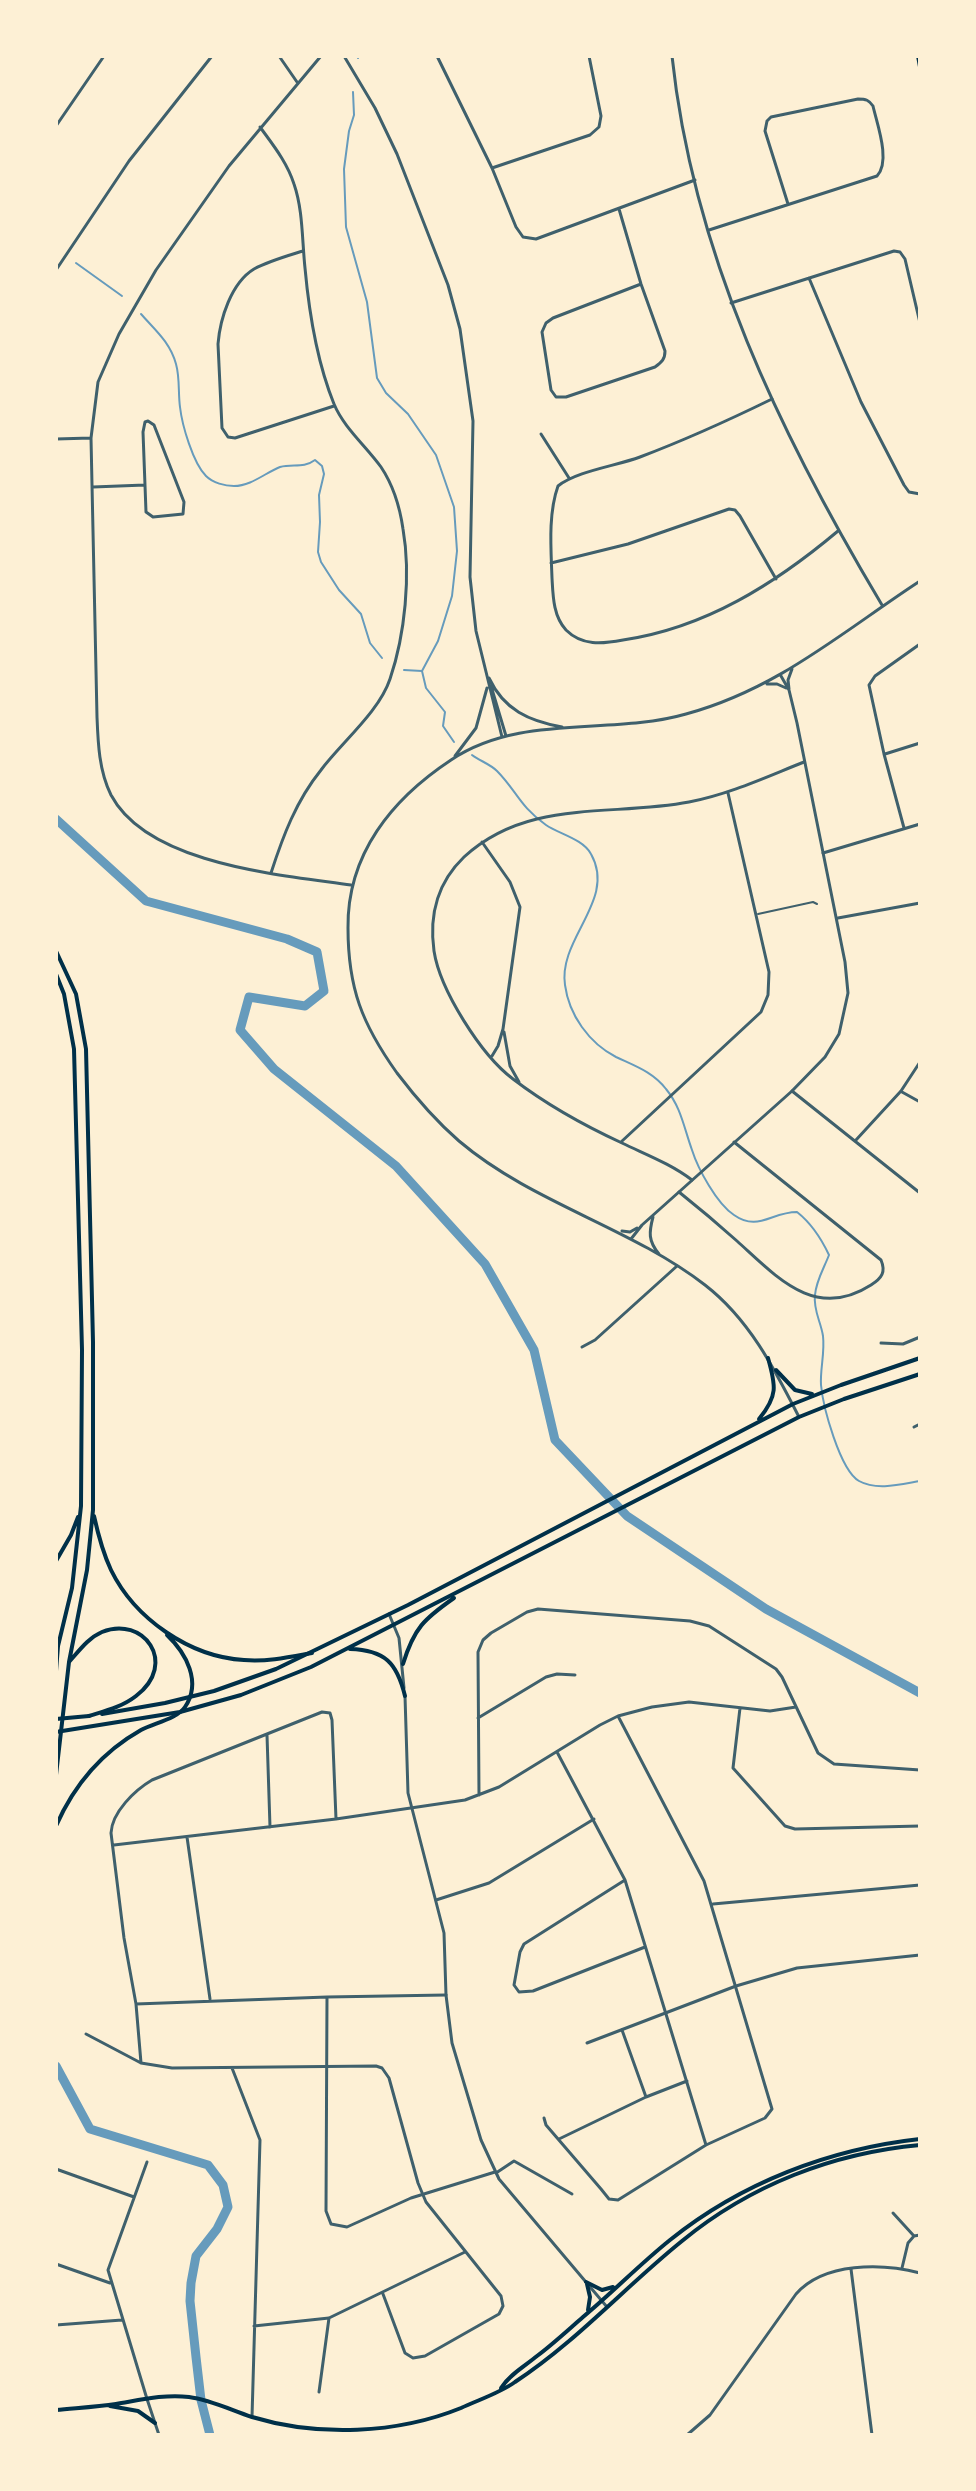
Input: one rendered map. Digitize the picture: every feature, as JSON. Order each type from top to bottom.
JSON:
[{"type":"main road","points":[[918,56],[920,67]]},
{"type":"main road","points":[[56,951],[76,994],[86,1049],[93,1342],[93,1510],[87,1570],[69,1662],[56,1775]]},
{"type":"main road","points":[[56,974],[64,994],[74,1049],[82,1350],[81,1506],[72,1588],[58,1646],[56,1671]]},
{"type":"main road","points":[[758,1421],[774,1395],[768,1358]]},
{"type":"main road","points":[[56,1719],[89,1716],[189,1697],[242,1682],[312,1653],[793,1404],[920,1358]]},
{"type":"main road","points":[[776,1370],[795,1390],[817,1393]]},
{"type":"main road","points":[[56,1732],[180,1712],[257,1689],[311,1667],[799,1417],[920,1374]]},
{"type":"main road","points":[[56,1561],[71,1535],[81,1506]]},
{"type":"main road","points":[[56,1826],[72,1795],[103,1757],[141,1730],[180,1712],[189,1697],[191,1683],[189,1664],[179,1646],[130,1600],[111,1570],[93,1510]]},
{"type":"main road","points":[[403,1664],[408,1647],[423,1621],[465,1590]]},
{"type":"main road","points":[[160,1627],[200,1652],[234,1659],[271,1660],[312,1653]]},
{"type":"main road","points":[[69,1662],[91,1638],[114,1629],[139,1635],[150,1645],[155,1657],[154,1676],[136,1696],[120,1706],[89,1716]]},
{"type":"main road","points":[[347,1649],[371,1650],[388,1660],[401,1680],[405,1696]]},
{"type":"main road","points":[[499,2389],[685,2229],[726,2202],[766,2181],[831,2156],[920,2142]]},
{"type":"main road","points":[[56,2410],[191,2397],[252,2417],[319,2429],[390,2426],[439,2415],[520,2379],[607,2308],[684,2239],[766,2187],[825,2163],[920,2142]]},
{"type":"main road","points":[[586,2282],[602,2290],[619,2285]]},
{"type":"main road","points":[[586,2282],[590,2294],[588,2313]]},
{"type":"main road","points":[[104,2406],[138,2411],[155,2423]]},
{"type":"street","points":[[56,126],[104,56]]},
{"type":"street","points":[[56,270],[129,161],[212,56]]},
{"type":"street","points":[[279,56],[297,82]]},
{"type":"street","points":[[321,56],[229,166],[156,270],[119,334],[98,382],[91,438],[98,738],[102,768],[111,796],[133,822],[175,847],[208,860],[351,885]]},
{"type":"street","points":[[344,56],[375,108],[397,154],[448,285],[460,329],[473,421],[470,577],[476,631],[504,737]]},
{"type":"street","points":[[437,56],[492,168],[516,227],[529,240],[695,180]]},
{"type":"street","points":[[492,168],[590,135],[599,127],[601,116],[589,56]]},
{"type":"street","points":[[672,56],[695,180],[731,303],[772,399],[839,530],[883,605]]},
{"type":"street","points":[[709,230],[877,176],[885,160],[871,102],[858,99],[771,117],[767,121],[765,131],[788,204]]},
{"type":"street","points":[[260,127],[277,150],[294,184],[316,335],[334,406],[381,468],[394,494],[406,543],[406,593],[391,678],[375,707],[318,773],[303,796],[282,836],[271,873]]},
{"type":"street","points":[[619,209],[665,351],[662,363],[566,397],[556,397],[551,390],[542,332],[546,323],[641,284]]},
{"type":"street","points":[[303,251],[249,273],[224,312],[218,344],[222,428],[228,437],[235,438],[334,406]]},
{"type":"street","points":[[731,303],[894,251],[900,252],[905,259],[920,323]]},
{"type":"street","points":[[809,278],[882,444],[909,492],[920,494]]},
{"type":"street","points":[[772,399],[641,457],[569,479],[558,486],[551,563],[556,611],[563,627],[574,637],[588,643],[627,640],[669,631],[714,613],[776,579],[839,530]]},
{"type":"street","points":[[148,421],[154,425],[184,502],[183,514],[148,515],[145,485],[143,426],[148,421]]},
{"type":"street","points":[[541,434],[569,479]]},
{"type":"street","points":[[56,439],[91,438]]},
{"type":"street","points":[[91,487],[145,485]]},
{"type":"street","points":[[551,563],[628,544],[729,509],[740,516],[776,579]]},
{"type":"street","points":[[799,1417],[776,1370],[726,1303],[677,1266],[618,1231],[526,1186],[479,1156],[448,1131],[411,1091],[375,1041],[360,1010],[350,970],[351,885],[366,846],[385,818],[409,793],[469,749],[504,737],[566,728],[629,725],[682,716],[727,701],[781,676],[920,581]]},
{"type":"street","points":[[904,828],[869,692],[870,680],[920,644]]},
{"type":"street","points":[[618,1231],[630,1232],[653,1217],[792,1091],[825,1057],[839,1034],[848,993],[838,918],[789,690],[788,680],[792,669]]},
{"type":"street","points":[[487,675],[504,737]]},
{"type":"street","points":[[487,675],[503,700],[516,712],[566,728]]},
{"type":"street","points":[[781,676],[789,690]]},
{"type":"street","points":[[765,684],[781,685],[789,690]]},
{"type":"street","points":[[453,758],[476,728],[488,685]]},
{"type":"street","points":[[884,754],[920,743]]},
{"type":"street","points":[[692,1180],[662,1161],[545,1103],[504,1071],[462,1018],[440,975],[432,929],[433,911],[453,868],[482,842],[524,821],[558,814],[663,806],[728,793],[804,762]]},
{"type":"street","points":[[621,1143],[764,1007],[770,984],[728,793]]},
{"type":"street","points":[[823,853],[920,824]]},
{"type":"street","points":[[482,842],[510,882],[520,907],[503,1029],[492,1056]]},
{"type":"street","points":[[756,914],[813,902],[817,904]]},
{"type":"street","points":[[838,918],[920,905]]},
{"type":"street","points":[[503,1029],[510,1066],[519,1083]]},
{"type":"street","points":[[856,1140],[901,1091],[920,1062]]},
{"type":"street","points":[[792,1091],[920,1193]]},
{"type":"street","points":[[901,1091],[920,1102]]},
{"type":"street","points":[[679,1192],[767,1268],[800,1292],[835,1300],[852,1295],[882,1277],[884,1270],[881,1260],[734,1142]]},
{"type":"street","points":[[653,1217],[650,1240],[663,1259]]},
{"type":"street","points":[[631,1239],[642,1225]]},
{"type":"street","points":[[582,1347],[595,1340],[677,1266]]},
{"type":"street","points":[[881,1343],[903,1344],[920,1337]]},
{"type":"street","points":[[914,1427],[920,1424]]},
{"type":"street","points":[[479,1796],[480,1644],[491,1633],[527,1612],[548,1609],[690,1621],[709,1626],[776,1669],[818,1753],[829,1762],[920,1770]]},
{"type":"street","points":[[389,1614],[399,1638],[403,1664],[410,1806],[444,1933],[449,2024],[459,2073],[481,2140],[496,2172],[513,2197],[607,2308]]},
{"type":"street","points":[[478,1718],[546,1677],[575,1675]]},
{"type":"street","points":[[114,1845],[336,1819],[479,1796],[618,1716],[676,1703],[770,1711],[796,1707]]},
{"type":"street","points":[[740,1708],[733,1768],[785,1826],[795,1829],[920,1826]]},
{"type":"street","points":[[141,2063],[114,1845],[112,1822],[117,1813],[146,1783],[322,1712],[330,1713],[332,1720],[336,1819]]},
{"type":"street","points":[[544,2118],[557,2139],[609,2199],[614,2200],[623,2199],[706,2145],[765,2118],[772,2109],[704,1881],[618,1716]]},
{"type":"street","points":[[267,1734],[270,1827]]},
{"type":"street","points":[[557,1752],[625,1880],[706,2145]]},
{"type":"street","points":[[436,1900],[489,1883],[594,1819]]},
{"type":"street","points":[[187,1837],[210,2001]]},
{"type":"street","points":[[625,1880],[524,1944],[514,1985],[519,1992],[533,1991],[645,1947]]},
{"type":"street","points":[[712,1904],[920,1885]]},
{"type":"street","points":[[587,2043],[736,1986],[804,1966],[920,1955]]},
{"type":"street","points":[[136,2004],[446,1995]]},
{"type":"street","points":[[327,1997],[326,2211],[331,2224],[347,2227],[422,2194],[496,2172],[514,2161],[572,2194]]},
{"type":"street","points":[[622,2030],[646,2097]]},
{"type":"street","points":[[86,2034],[141,2063],[172,2068],[376,2066],[385,2072],[422,2194],[429,2208],[501,2296],[502,2310],[425,2356],[413,2358],[405,2353],[383,2294]]},
{"type":"street","points":[[232,2068],[260,2140],[252,2417]]},
{"type":"street","points":[[557,2139],[687,2081]]},
{"type":"street","points":[[147,2162],[109,2264],[110,2283],[159,2435]]},
{"type":"street","points":[[56,2169],[134,2197]]},
{"type":"street","points":[[893,2213],[914,2236]]},
{"type":"street","points":[[902,2268],[908,2243],[914,2236],[920,2235]]},
{"type":"street","points":[[254,2326],[329,2318],[465,2252]]},
{"type":"street","points":[[56,2264],[110,2283]]},
{"type":"street","points":[[687,2435],[710,2415],[803,2286],[825,2275],[868,2266],[902,2268],[920,2273]]},
{"type":"street","points":[[851,2269],[872,2435]]},
{"type":"street","points":[[319,2392],[329,2318]]},
{"type":"street","points":[[56,2325],[122,2320]]},
{"type":"waterway","points":[[353,92],[354,115],[344,169],[346,227],[367,302],[377,378],[386,393],[408,414],[436,455],[454,507],[457,551],[452,596],[438,641],[422,671],[426,688],[445,712],[443,726],[454,742]]},
{"type":"waterway","points":[[76,263],[122,296]]},
{"type":"waterway","points":[[141,314],[162,337],[173,356],[186,433],[201,470],[209,478],[223,485],[240,485],[284,466],[315,460],[322,466],[318,552],[321,562],[339,590],[361,614],[370,643],[382,658]]},
{"type":"waterway","points":[[404,670],[422,671]]},
{"type":"waterway","points":[[472,755],[497,771],[537,818],[582,844],[591,854],[597,871],[597,887],[565,968],[567,996],[582,1027],[606,1051],[649,1074],[666,1089],[679,1110],[703,1176],[728,1210],[750,1222],[797,1212],[826,1249],[829,1255],[817,1285],[815,1300],[823,1336],[821,1385],[829,1422],[845,1464],[859,1481],[874,1486],[920,1481]]},
{"type":"waterway","points":[[56,819],[146,901],[287,939],[317,952],[324,991],[305,1006],[249,997],[240,1030],[274,1069],[396,1166],[485,1264],[534,1350],[555,1440],[627,1516],[766,1609],[920,1693]]},
{"type":"waterway","points":[[56,2066],[90,2129],[208,2165],[223,2185],[228,2207],[217,2229],[196,2256],[190,2301],[201,2400],[210,2435]]}]
